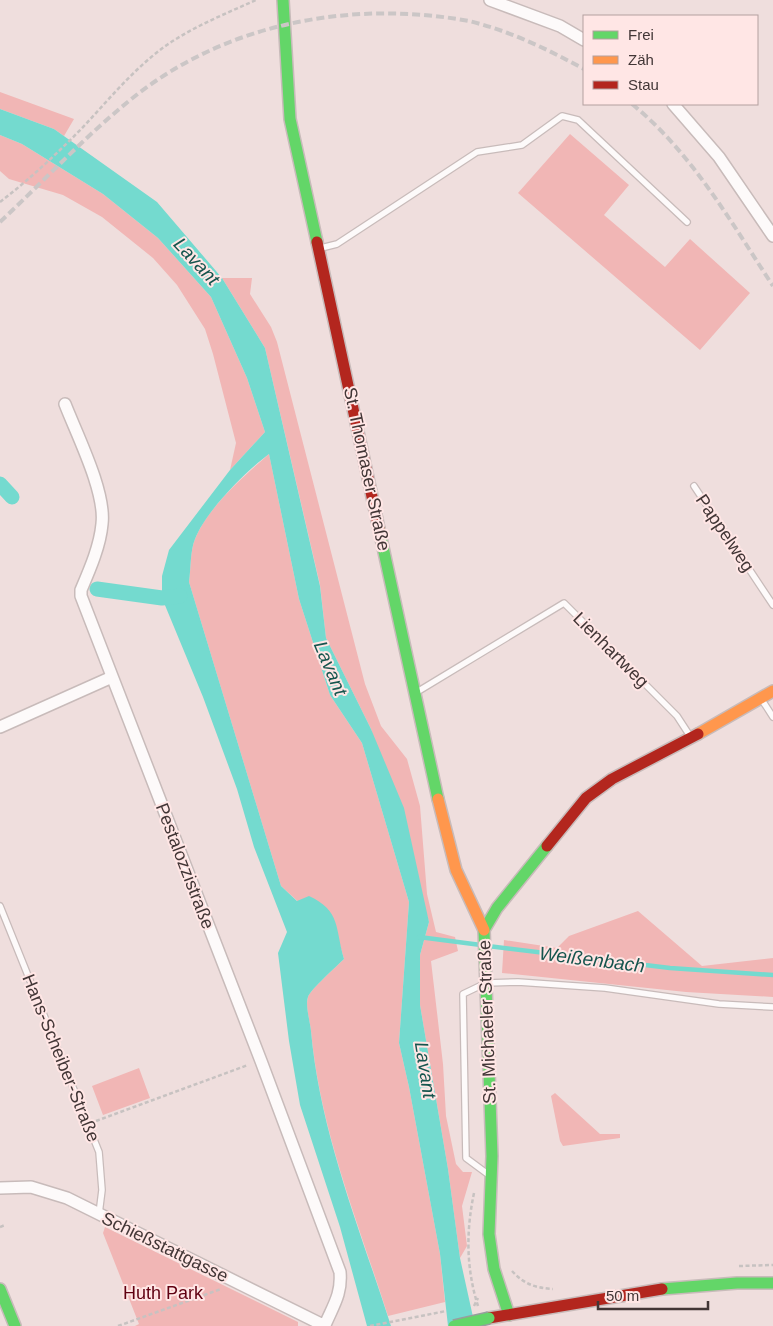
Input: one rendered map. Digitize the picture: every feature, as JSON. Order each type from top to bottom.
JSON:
[{"type":"main road","name":"St. Thomaser Straße","points":[[283,0],[290,119],[456,870],[484,930]]},
{"type":"main road","name":"St. Michaeler Straße","points":[[510,1320],[503,1292],[494,1269],[489,1234],[491,1176],[484,930],[497,908],[586,798],[612,779],[762,700],[773,691]]},
{"type":"main road","points":[[454,1326],[490,1318],[510,1320],[612,1296],[728,1282],[773,1283]]},
{"type":"main road","points":[[0,1290],[15,1326]]},
{"type":"street","points":[[490,0],[560,26],[583,39]]},
{"type":"street","points":[[674,105],[719,157],[773,236]]},
{"type":"street","name":"Pestalozzistraße","points":[[65,404],[100,494],[103,522],[81,590],[81,596],[261,1061],[340,1272],[341,1285],[338,1298],[325,1325]]},
{"type":"street","points":[[0,727],[112,677]]},
{"type":"street","name":"Schießstattgasse","points":[[0,1188],[31,1187],[48,1191],[99,1214],[325,1325]]},
{"type":"lane","points":[[319,248],[337,244],[476,152],[522,145],[562,116],[578,120],[687,222]]},
{"type":"lane","name":"Pappelweg","points":[[694,486],[773,605]]},
{"type":"lane","name":"Lienhartweg","points":[[416,693],[564,603],[677,716],[691,738]]},
{"type":"lane","points":[[762,700],[773,717]]},
{"type":"lane","name":"Hans-Scheiber-Straße","points":[[0,906],[99,1152],[102,1190],[99,1214]]},
{"type":"lane","points":[[491,1176],[478,1169],[466,1158],[463,994],[486,983],[518,982],[605,988],[719,1004],[773,1007]]},
{"type":"path","points":[[0,202],[23,184],[138,69],[164,46],[207,22],[256,0]]},
{"type":"path","points":[[88,1124],[261,1061]]},
{"type":"path","points":[[474,1192],[468,1220],[468,1252],[470,1274],[479,1311]]},
{"type":"path","points":[[0,1227],[5,1225]]},
{"type":"path","points":[[734,1266],[773,1264]]},
{"type":"path","points":[[511,1270],[521,1280],[536,1288],[556,1289]]},
{"type":"path","points":[[118,1326],[236,1282]]},
{"type":"path","points":[[465,1308],[474,1306],[478,1298]]},
{"type":"path","points":[[370,1326],[448,1311]]},
{"type":"green space","points":[[0,92],[74,119],[64,136],[54,129],[0,109]]},
{"type":"green space","points":[[570,134],[629,185],[604,215],[665,267],[690,239],[750,293],[700,350],[518,193]]},
{"type":"green space","points":[[0,135],[22,144],[103,194],[158,238],[211,297],[247,378],[265,432],[230,470],[236,443],[213,354],[205,329],[177,285],[153,258],[102,217],[63,195],[9,179],[0,171]]},
{"type":"green space","points":[[222,278],[252,278],[250,294],[271,327],[277,342],[365,684],[381,726],[407,759],[420,806],[427,894],[436,932],[455,937],[458,951],[431,961],[443,1064],[446,1116],[456,1164],[463,1172],[472,1172],[462,1206],[467,1246],[460,1258],[448,1169],[420,1005],[420,955],[429,922],[371,729],[326,638],[320,585],[265,348]]},
{"type":"green space","points":[[269,454],[299,599],[330,695],[362,743],[409,902],[399,1043],[440,1254],[445,1302],[388,1316],[331,1140],[316,1068],[307,1009],[307,1001],[310,994],[344,959],[338,938],[281,886],[189,582],[192,549],[201,527],[228,493]]},
{"type":"green space","points":[[638,911],[702,966],[773,958],[773,997],[686,992],[502,973],[504,940],[557,948],[569,936]]},
{"type":"green space","points":[[139,1068],[150,1098],[103,1115],[92,1086]]},
{"type":"green space","points":[[555,1093],[600,1134],[620,1134],[620,1138],[563,1146],[560,1141],[551,1096]]},
{"type":"green space","name":"Huth Park","points":[[105,1227],[298,1322],[298,1326],[135,1326],[139,1324],[103,1233]]},
{"type":"water","name":"Lavant","points":[[0,109],[54,129],[157,202],[222,278],[265,348],[320,586],[326,638],[371,729],[404,808],[429,922],[420,955],[420,1005],[448,1169],[460,1258],[475,1326],[448,1326],[440,1254],[399,1043],[409,902],[362,743],[330,695],[299,599],[269,454],[227,493],[200,528],[192,549],[189,582],[281,886],[297,901],[309,896],[319,902],[327,908],[335,921],[344,959],[310,994],[307,1000],[307,1009],[316,1069],[332,1144],[354,1217],[391,1326],[367,1326],[340,1227],[300,1105],[289,1041],[278,953],[287,932],[254,847],[237,789],[203,697],[162,598],[162,576],[169,550],[230,470],[265,432],[247,378],[211,297],[158,238],[103,194],[22,144],[0,135]]},
{"type":"waterway","points":[[0,484],[12,497]]},
{"type":"waterway","points":[[97,589],[162,598],[180,596]]},
{"type":"waterway","name":"Weißenbach","points":[[419,937],[481,945]]},
{"type":"waterway","name":"Weißenbach","points":[[488,946],[670,968],[773,975]]},
{"type":"railway","points":[[0,222],[86,139],[139,93],[175,69],[214,49],[254,33],[296,23],[339,16],[382,13],[426,15],[469,21],[499,30],[528,41],[583,68]]},
{"type":"railway","points":[[633,105],[654,123],[692,166],[726,213],[773,286]]},
{"type":"traffic: fast","points":[[283,0],[290,119],[317,242]]},
{"type":"traffic: fast","points":[[379,529],[438,799]]},
{"type":"traffic: fast","points":[[509,1315],[494,1269],[489,1234],[492,1156],[484,930],[497,908],[547,846]]},
{"type":"traffic: fast","points":[[662,1289],[737,1283],[773,1283]]},
{"type":"traffic: fast","points":[[0,1289],[15,1326]]},
{"type":"traffic: fast","points":[[454,1326],[489,1318]]},
{"type":"traffic: slow","points":[[698,734],[773,691]]},
{"type":"traffic: slow","points":[[438,799],[456,870],[484,930]]},
{"type":"traffic: jam","points":[[317,242],[379,529]]},
{"type":"traffic: jam","points":[[547,846],[586,798],[612,779],[698,734]]},
{"type":"traffic: jam","points":[[489,1318],[662,1289]]}]
